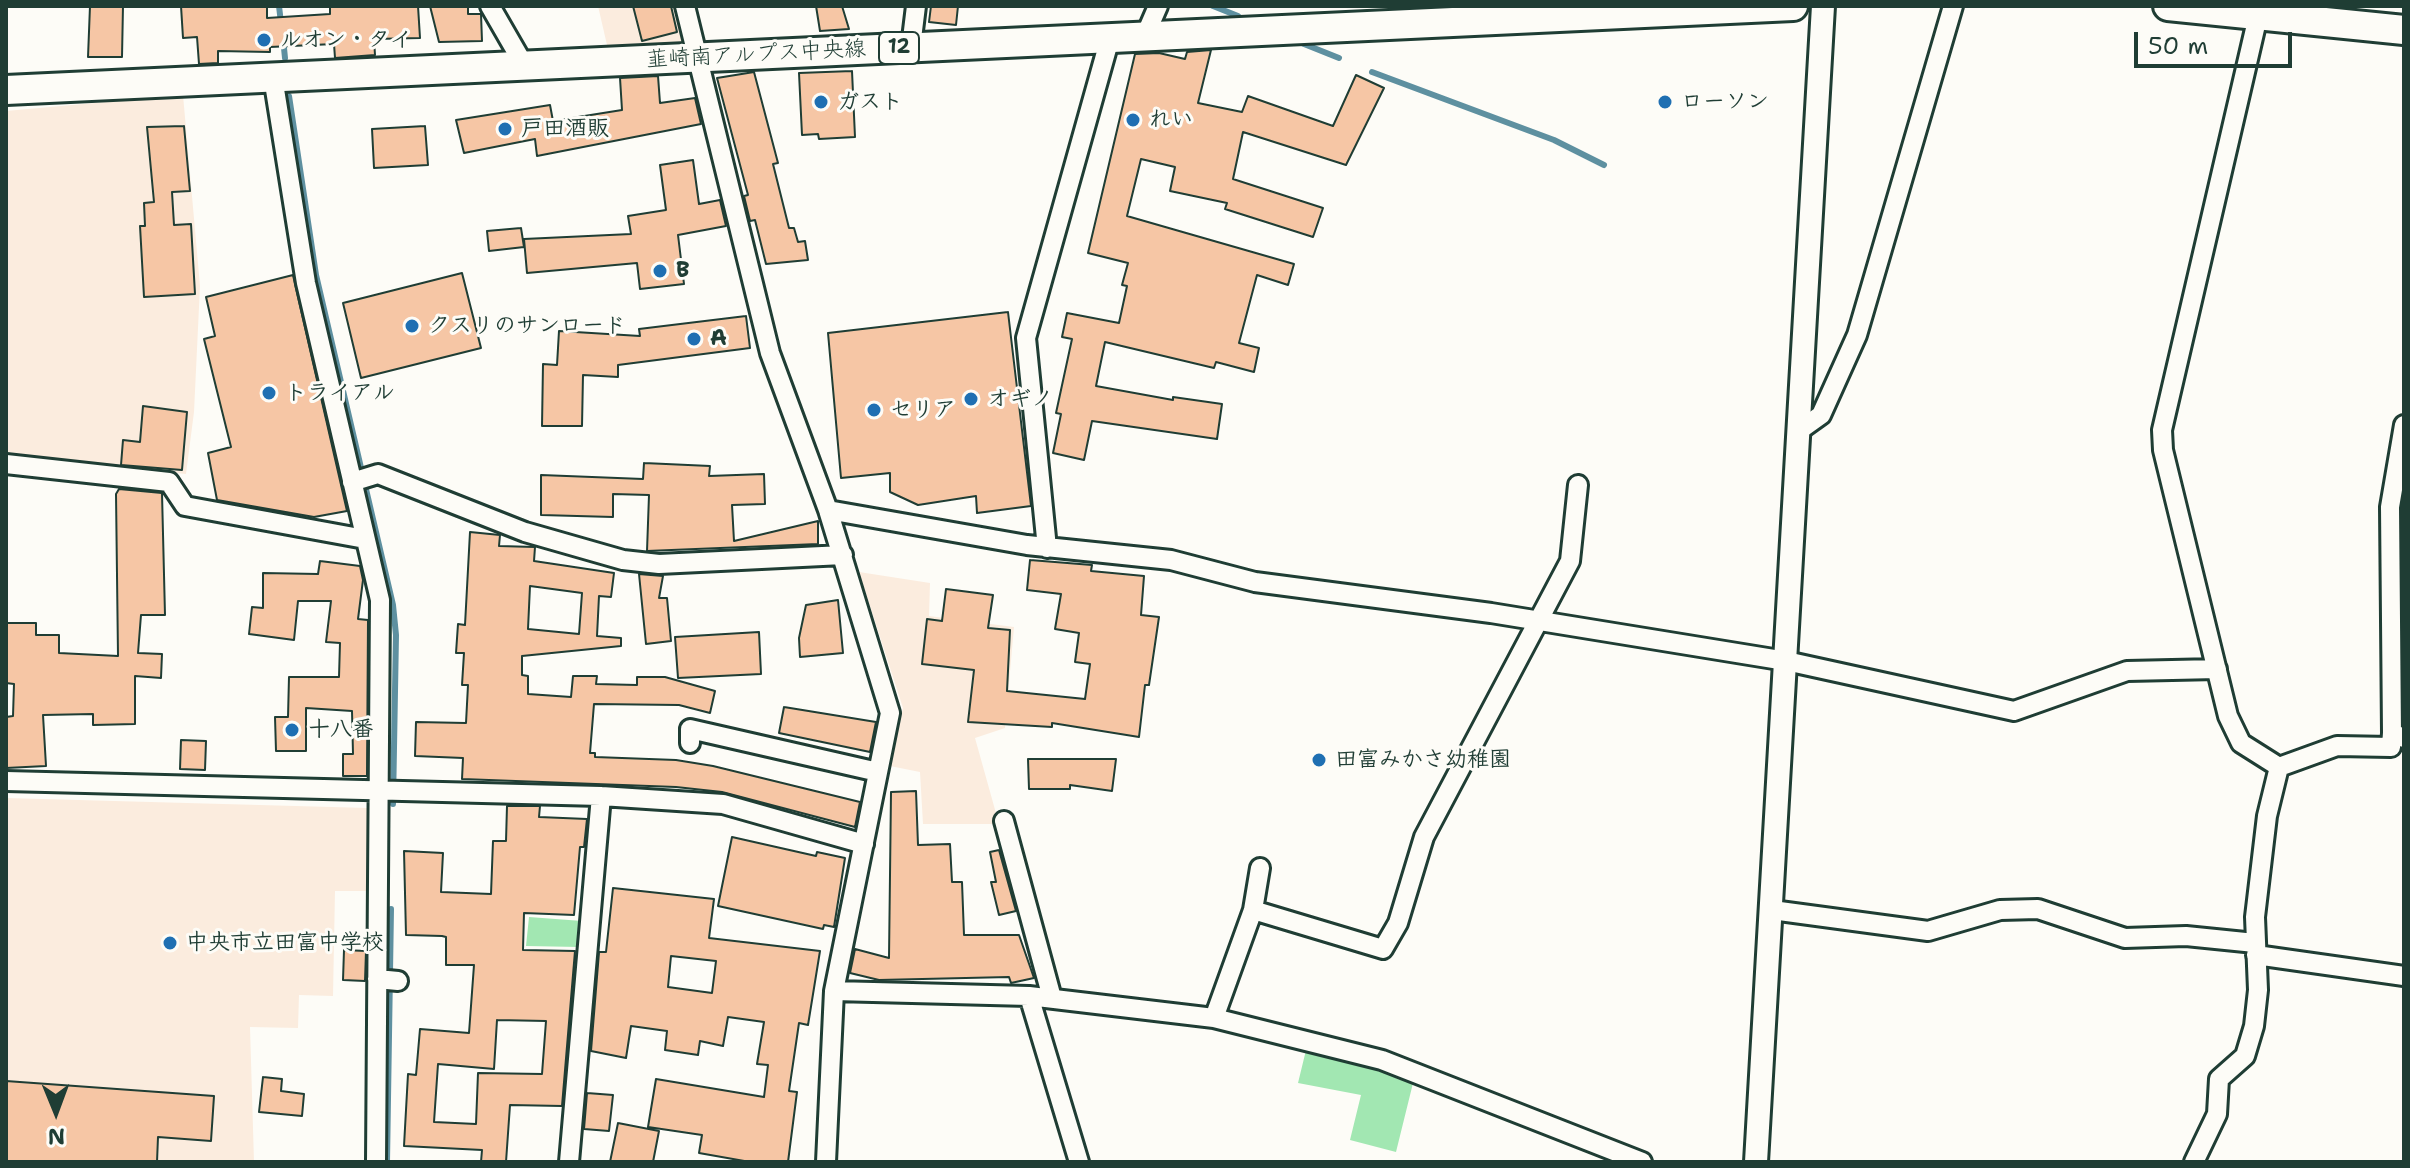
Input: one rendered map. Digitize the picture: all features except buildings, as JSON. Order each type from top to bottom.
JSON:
[{"type":"main road","name":"韮崎南アルプス中央線","points":[[6,90],[1110,38],[1411,15],[1793,6]]},
{"type":"main road","points":[[2168,6],[2259,11],[2404,30]]},
{"type":"street","points":[[490,6],[524,65]]},
{"type":"street","points":[[685,6],[770,353],[828,510],[890,713],[834,991],[826,1162]]},
{"type":"street","points":[[911,47],[916,6]]},
{"type":"street","points":[[1145,36],[1158,6]]},
{"type":"street","points":[[1756,1162],[1823,6]]},
{"type":"street","points":[[1800,430],[1821,415],[1857,335],[1953,6]]},
{"type":"street","points":[[2259,11],[2162,430],[2163,450],[2228,716],[2241,743],[2279,767]]},
{"type":"street","points":[[1047,548],[1026,338],[1110,38]]},
{"type":"street","points":[[273,77],[306,283],[380,600],[388,791],[386,980],[376,1162]]},
{"type":"street","points":[[2279,767],[2337,746],[2391,747],[2398,736],[2390,507],[2404,425]]},
{"type":"street","points":[[6,464],[169,482],[185,506],[365,539]]},
{"type":"street","points":[[353,482],[378,474],[525,532],[623,560],[659,564],[843,555]]},
{"type":"street","points":[[1253,910],[1383,949],[1398,923],[1424,837],[1570,561],[1578,485]]},
{"type":"street","points":[[828,510],[1047,548],[1171,560],[1255,582],[1538,621],[1786,661],[2014,711],[2127,671],[2217,669]]},
{"type":"street","points":[[690,743],[690,729],[878,772]]},
{"type":"street","points":[[2194,1162],[2217,1114],[2219,1079],[2245,1056],[2254,1026],[2258,990],[2255,949],[2267,816],[2279,767]]},
{"type":"street","points":[[6,781],[601,796],[723,804],[864,844]]},
{"type":"street","points":[[569,1162],[601,796]]},
{"type":"street","points":[[1004,821],[1052,998]]},
{"type":"street","points":[[1214,1018],[1253,910],[1260,868]]},
{"type":"street","points":[[1772,910],[1928,931],[2000,910],[2038,909],[2125,938],[2186,936],[2404,976]]},
{"type":"street","points":[[834,991],[1029,996],[1214,1018],[1382,1060],[1642,1162]]},
{"type":"street","points":[[1029,996],[1079,1162]]},
{"type":"shaded area","points":[[598,6],[676,6],[685,42],[607,45]]},
{"type":"shaded area","points":[[183,95],[200,286],[194,412],[186,474],[6,455],[6,111]]},
{"type":"shaded area","points":[[859,572],[930,583],[929,616],[1014,627],[1005,728],[975,738],[999,824],[923,824],[920,772],[890,766],[903,708]]},
{"type":"shaded area","name":"中央市立田富中学校","points":[[6,798],[368,808],[367,891],[335,891],[333,996],[299,995],[298,1028],[250,1027],[254,1162],[6,1162]]},
{"type":"green space","points":[[529,917],[582,921],[579,947],[526,946]]},
{"type":"green space","points":[[1307,1046],[1372,1063],[1414,1079],[1396,1152],[1350,1140],[1361,1095],[1298,1083]]},
{"type":"waterway","points":[[279,6],[281,23]]},
{"type":"waterway","points":[[1213,6],[1238,16]]},
{"type":"waterway","points":[[283,38],[285,58]]},
{"type":"waterway","points":[[1304,44],[1339,58]]},
{"type":"waterway","points":[[1372,72],[1554,140],[1604,165]]},
{"type":"waterway","points":[[289,96],[316,275],[393,605],[396,635],[393,804]]},
{"type":"waterway","points":[[387,1162],[391,909]]},
{"type":"place","name":"ルオン・タイ","points":[[264,40]]},
{"type":"place","name":"ガスト","points":[[821,102]]},
{"type":"place","name":"ローソン","points":[[1665,102]]},
{"type":"place","name":"れい","points":[[1133,120]]},
{"type":"place","name":"戸田酒販","points":[[505,129]]},
{"type":"place","name":"B","points":[[660,271]]},
{"type":"place","name":"クスリのサンロード","points":[[412,326]]},
{"type":"place","name":"A","points":[[694,339]]},
{"type":"place","name":"トライアル","points":[[269,393]]},
{"type":"place","name":"オギノ","points":[[971,399]]},
{"type":"place","name":"セリア","points":[[874,410]]},
{"type":"place","name":"十八番","points":[[292,730]]},
{"type":"place","name":"田富みかさ幼稚園","points":[[1319,760]]},
{"type":"place","name":"中央市立田富中学校","points":[[170,943]]}]
